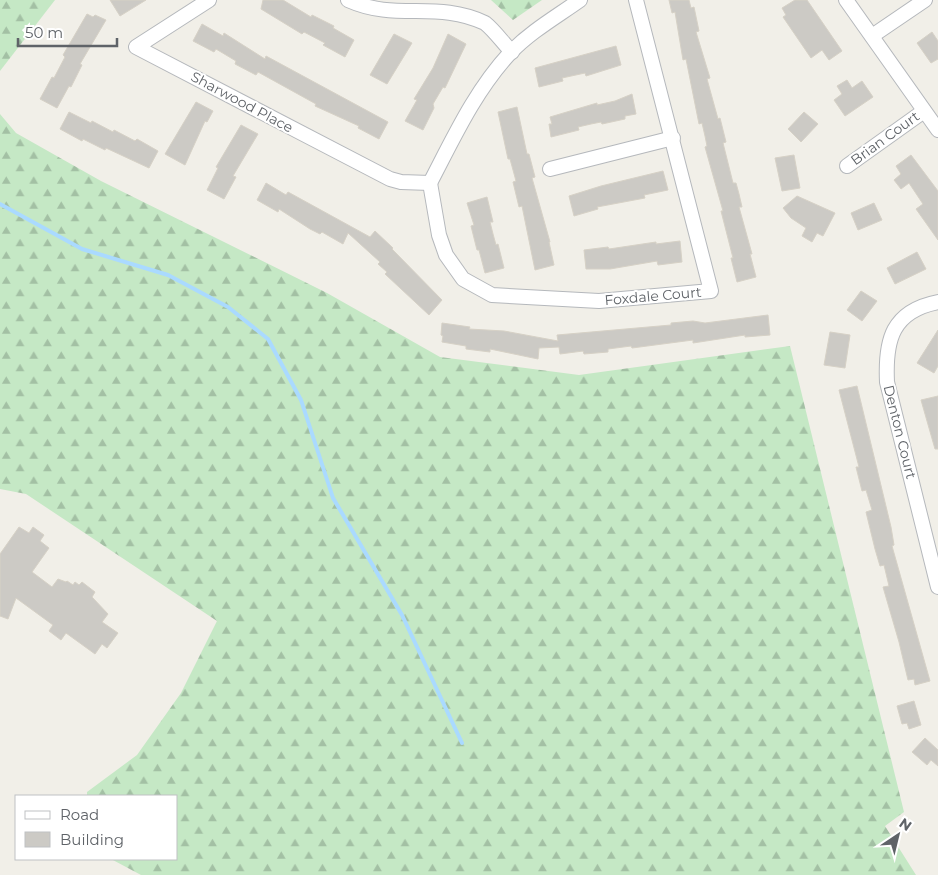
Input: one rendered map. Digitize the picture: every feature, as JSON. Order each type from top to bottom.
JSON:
[{"type":"street","name":"Sharwood Place","points":[[209,0],[136,47],[390,179],[401,182],[430,183]]},
{"type":"street","points":[[348,0],[361,6],[380,8],[440,4],[457,7],[487,24],[512,52]]},
{"type":"street","points":[[430,183],[481,89],[512,52],[580,0]]},
{"type":"street","name":"Foxdale Court","points":[[430,183],[439,235],[446,255],[463,279],[492,296],[598,301],[710,291],[673,138],[636,0]]},
{"type":"street","points":[[846,0],[938,130]]},
{"type":"street","points":[[872,36],[925,0]]},
{"type":"street","name":"Brian Court","points":[[847,166],[924,110]]},
{"type":"street","points":[[550,169],[673,138]]},
{"type":"street","name":"Denton Court","points":[[938,302],[912,312],[896,326],[890,337],[886,364],[887,382],[938,587]]},
{"type":"green space","points":[[0,0],[55,0],[0,71]]},
{"type":"green space","points":[[491,0],[542,0],[513,20]]},
{"type":"green space","points":[[0,114],[16,133],[101,181],[327,293],[440,357],[579,375],[790,346],[904,812],[885,826],[916,875],[141,875],[113,860],[178,860],[178,795],[87,795],[87,792],[137,755],[181,693],[217,621],[26,494],[0,489]]},
{"type":"building","points":[[110,0],[146,0],[120,16]]},
{"type":"building","points":[[263,0],[283,0],[311,17],[312,15],[334,26],[333,28],[354,40],[345,57],[323,45],[325,43],[304,32],[302,34],[261,9]]},
{"type":"building","points":[[669,0],[689,0],[691,8],[694,7],[699,31],[696,32],[710,78],[707,79],[726,142],[723,143],[733,183],[736,183],[739,194],[742,207],[739,207],[752,254],[750,254],[756,277],[737,282],[721,211],[723,211],[705,147],[707,146],[702,123],[699,124],[686,59],[683,60],[675,12],[672,13]]},
{"type":"building","points":[[795,0],[807,0],[842,51],[829,60],[822,50],[811,58],[783,17],[786,15],[782,8]]},
{"type":"building","points":[[87,14],[106,20],[80,64],[82,65],[71,87],[69,86],[57,108],[40,99],[52,77],[54,78],[65,57],[63,55]]},
{"type":"building","points":[[202,24],[223,36],[224,33],[265,59],[266,56],[388,122],[379,139],[358,128],[359,126],[315,106],[316,104],[258,72],[256,75],[235,64],[236,61],[216,49],[214,52],[193,41]]},
{"type":"building","points":[[932,32],[938,41],[938,59],[931,63],[917,43]]},
{"type":"building","points":[[394,34],[412,43],[387,84],[370,75]]},
{"type":"building","points":[[448,34],[466,44],[445,88],[443,87],[433,104],[434,108],[423,130],[405,121],[417,100],[414,99],[433,68]]},
{"type":"building","points":[[616,46],[621,65],[586,76],[585,73],[562,78],[563,81],[539,87],[535,68]]},
{"type":"building","points":[[847,80],[852,88],[862,81],[873,97],[845,116],[834,100],[842,94],[837,86]]},
{"type":"building","points":[[632,94],[636,114],[625,116],[625,119],[578,127],[579,130],[551,137],[549,124],[552,124],[550,117],[597,103],[597,105],[615,101]]},
{"type":"building","points":[[196,102],[213,111],[207,122],[205,121],[185,165],[165,154]]},
{"type":"building","points":[[517,107],[527,154],[529,154],[535,177],[532,178],[550,242],[554,265],[535,270],[522,206],[519,207],[513,182],[516,181],[510,159],[508,159],[498,112]]},
{"type":"building","points":[[69,112],[113,132],[114,130],[135,141],[137,139],[158,151],[149,168],[106,148],[105,150],[83,139],[82,141],[60,129]]},
{"type":"building","points":[[804,112],[818,124],[801,142],[788,129]]},
{"type":"building","points":[[241,125],[258,134],[233,176],[236,177],[224,199],[207,190],[218,168],[216,167]]},
{"type":"building","points":[[794,155],[800,188],[782,191],[775,158]]},
{"type":"building","points":[[911,155],[938,191],[938,240],[916,209],[923,204],[909,183],[901,189],[894,180],[901,174],[896,166]]},
{"type":"building","points":[[663,171],[668,190],[644,195],[645,198],[597,207],[598,209],[574,216],[569,196]]},
{"type":"building","points":[[266,183],[286,195],[288,192],[370,237],[375,231],[442,300],[429,315],[385,274],[387,272],[378,264],[380,262],[348,233],[343,244],[322,232],[320,234],[310,229],[279,209],[278,212],[257,200]]},
{"type":"building","points":[[797,196],[835,213],[823,236],[817,233],[812,242],[802,236],[806,228],[791,218],[783,208]]},
{"type":"building","points":[[487,197],[493,222],[490,222],[504,268],[485,273],[479,250],[477,250],[471,226],[474,225],[467,203]]},
{"type":"building","points":[[874,203],[882,220],[858,230],[851,213]]},
{"type":"building","points":[[680,241],[682,262],[658,265],[657,261],[610,269],[586,269],[584,250]]},
{"type":"building","points":[[917,252],[926,269],[895,284],[887,268]]},
{"type":"building","points":[[861,291],[877,301],[862,321],[847,310]]},
{"type":"building","points":[[768,315],[770,335],[745,337],[745,335],[693,343],[693,340],[632,348],[631,346],[608,349],[608,352],[584,354],[583,351],[560,354],[559,347],[539,348],[538,359],[490,349],[490,352],[466,349],[466,346],[442,342],[443,336],[441,335],[442,323],[470,327],[469,329],[504,331],[558,341],[557,335],[671,325],[671,323],[693,321],[705,323]]},
{"type":"building","points":[[938,330],[938,366],[934,373],[917,363]]},
{"type":"building","points":[[830,332],[850,335],[845,368],[824,365]]},
{"type":"building","points":[[857,386],[891,527],[894,545],[892,546],[930,681],[915,685],[914,679],[908,680],[883,587],[889,586],[884,565],[880,566],[875,549],[866,512],[872,510],[866,490],[862,491],[856,467],[859,467],[839,390]]},
{"type":"building","points":[[938,396],[938,449],[935,449],[921,400]]},
{"type":"building","points":[[19,527],[29,533],[33,527],[44,535],[40,541],[49,548],[32,572],[52,587],[58,579],[73,585],[75,582],[79,585],[82,582],[95,592],[92,597],[108,614],[102,622],[118,633],[107,648],[102,644],[95,654],[66,633],[61,640],[49,631],[53,625],[16,598],[8,619],[0,616],[0,554]]},
{"type":"building","points":[[914,701],[921,725],[909,729],[907,723],[902,724],[897,706]]},
{"type":"building","points":[[925,738],[938,750],[938,766],[931,760],[927,765],[912,752]]},
{"type":"waterway","points":[[0,204],[82,249],[168,275],[228,307],[268,339],[301,400],[333,498],[402,615],[462,743]]}]
